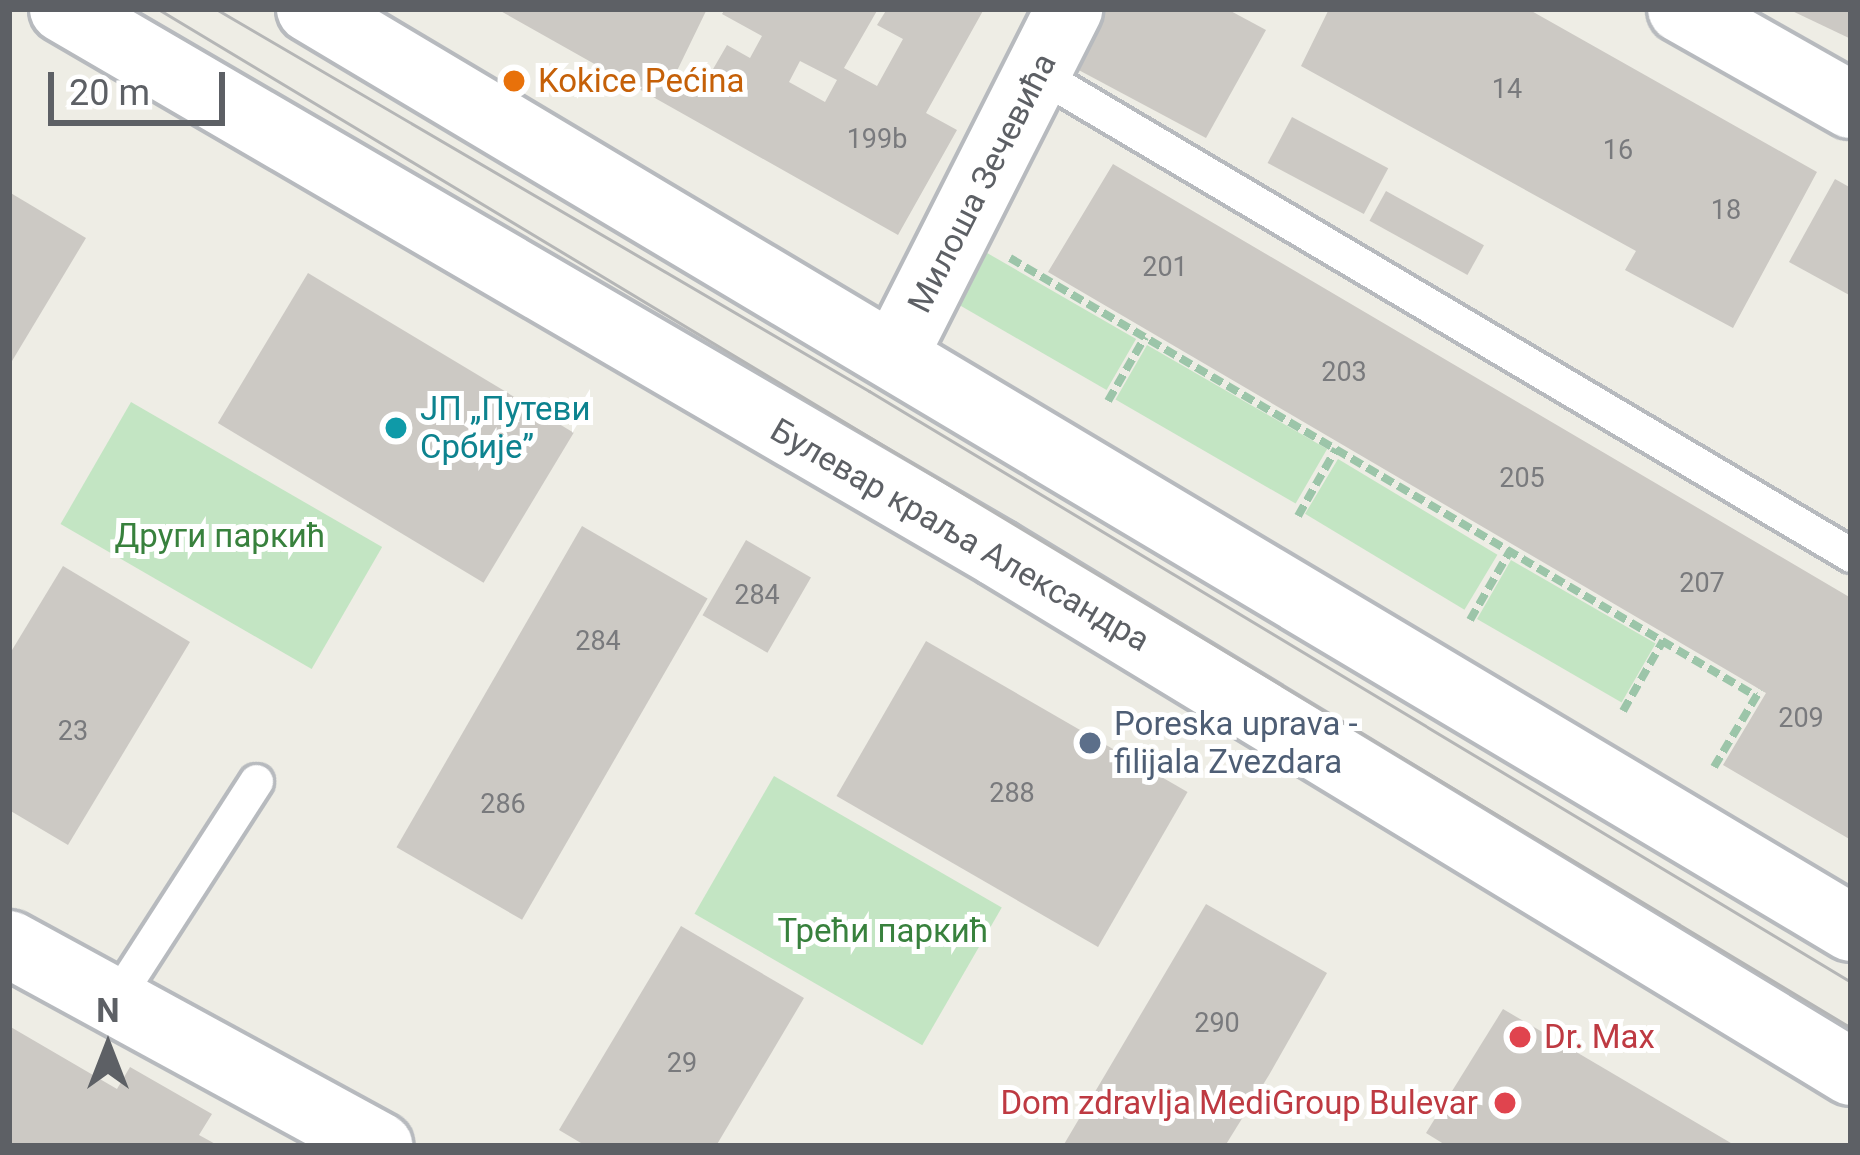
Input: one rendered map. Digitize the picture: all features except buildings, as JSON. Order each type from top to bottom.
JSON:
[{"type":"main road","name":"Булевар краља Александра","points":[[62,9],[997,553],[1851,1072]]},
{"type":"main road","points":[[310,9],[1851,928]]},
{"type":"main road","name":"Милоша Зечевића","points":[[894,356],[1069,9]]},
{"type":"main road","points":[[1681,9],[1851,105]]},
{"type":"main road","points":[[9,944],[379,1146]]},
{"type":"lane","points":[[1037,73],[1851,555]]},
{"type":"lane","points":[[112,1003],[256,782]]},
{"type":"path","points":[[992,247],[1758,693],[1714,767]]},
{"type":"path","points":[[1108,401],[1145,338]]},
{"type":"path","points":[[1298,516],[1336,448]]},
{"type":"path","points":[[1470,620],[1510,551]]},
{"type":"path","points":[[1623,710],[1663,640]]},
{"type":"green space","points":[[975,246],[1136,339],[1107,390],[946,297]]},
{"type":"green space","points":[[1147,345],[1327,449],[1296,504],[1116,400]]},
{"type":"green space","name":"Други паркић","points":[[131,402],[382,547],[312,669],[61,524]]},
{"type":"green space","points":[[1338,459],[1497,555],[1464,610],[1305,514]]},
{"type":"green space","points":[[1511,560],[1656,644],[1622,702],[1477,619]]},
{"type":"green space","name":"Трећи паркић","points":[[774,776],[1002,907],[922,1045],[694,914]]},
{"type":"tram line","points":[[158,9],[1851,1028]]},
{"type":"tram line","points":[[216,9],[869,391],[1851,982]]},
{"type":"place","name":"Kokice Pećina","points":[[514,81]]},
{"type":"place","name":"ЈП „Путеви Србије”","points":[[396,428]]},
{"type":"place","name":"Poreska uprava - filijala Zvezdara","points":[[1090,743]]},
{"type":"place","name":"Dr. Max","points":[[1520,1037]]},
{"type":"place","name":"Dom zdravlja MediGroup Bulevar","points":[[1505,1103]]}]
